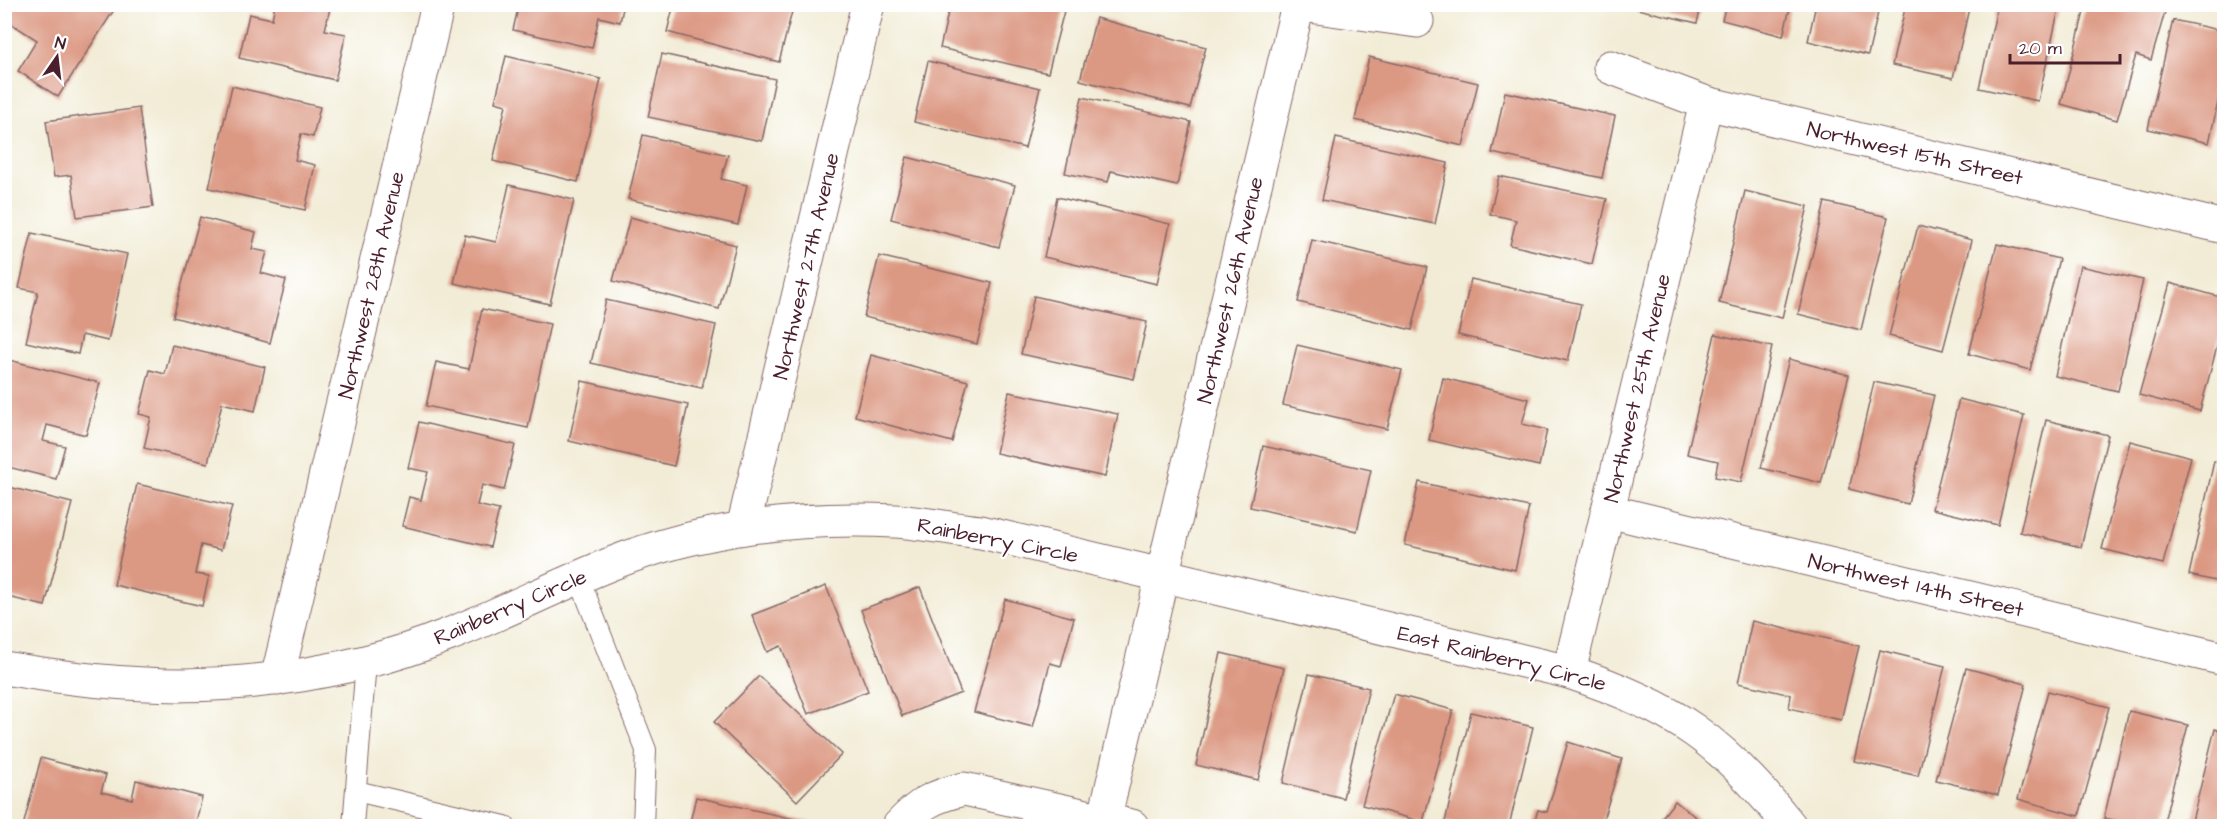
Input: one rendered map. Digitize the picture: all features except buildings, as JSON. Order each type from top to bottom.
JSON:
[{"type":"street","name":"Northwest 28th Avenue","points":[[277,679],[438,4]]},
{"type":"street","name":"Northwest 27th Avenue","points":[[743,528],[868,4]]},
{"type":"street","points":[[1297,5],[1417,21]]},
{"type":"street","name":"Northwest 26th Avenue","points":[[1118,823],[1162,575],[1297,5]]},
{"type":"street","name":"Northwest 15th Street","points":[[1610,67],[1706,103],[2224,227]]},
{"type":"street","name":"Northwest 25th Avenue","points":[[1569,672],[1706,103]]},
{"type":"street","name":"Northwest 14th Street","points":[[1608,511],[2224,659]]},
{"type":"street","name":"Rainberry Circle","points":[[4,668],[79,681],[140,686],[202,686],[277,679],[366,662],[454,634],[625,559],[697,538],[743,528],[810,521],[896,521],[981,532],[1343,618]]},
{"type":"street","name":"East Rainberry Circle","points":[[1343,618],[1569,672],[1620,689],[1671,713],[1716,746],[1757,784],[1790,826]]},
{"type":"street","points":[[899,826],[915,808],[938,795],[964,789],[1118,823]]},
{"type":"lane","points":[[579,578],[646,750],[643,826]]},
{"type":"lane","points":[[353,826],[366,662]]},
{"type":"lane","points":[[356,791],[505,826]]}]
